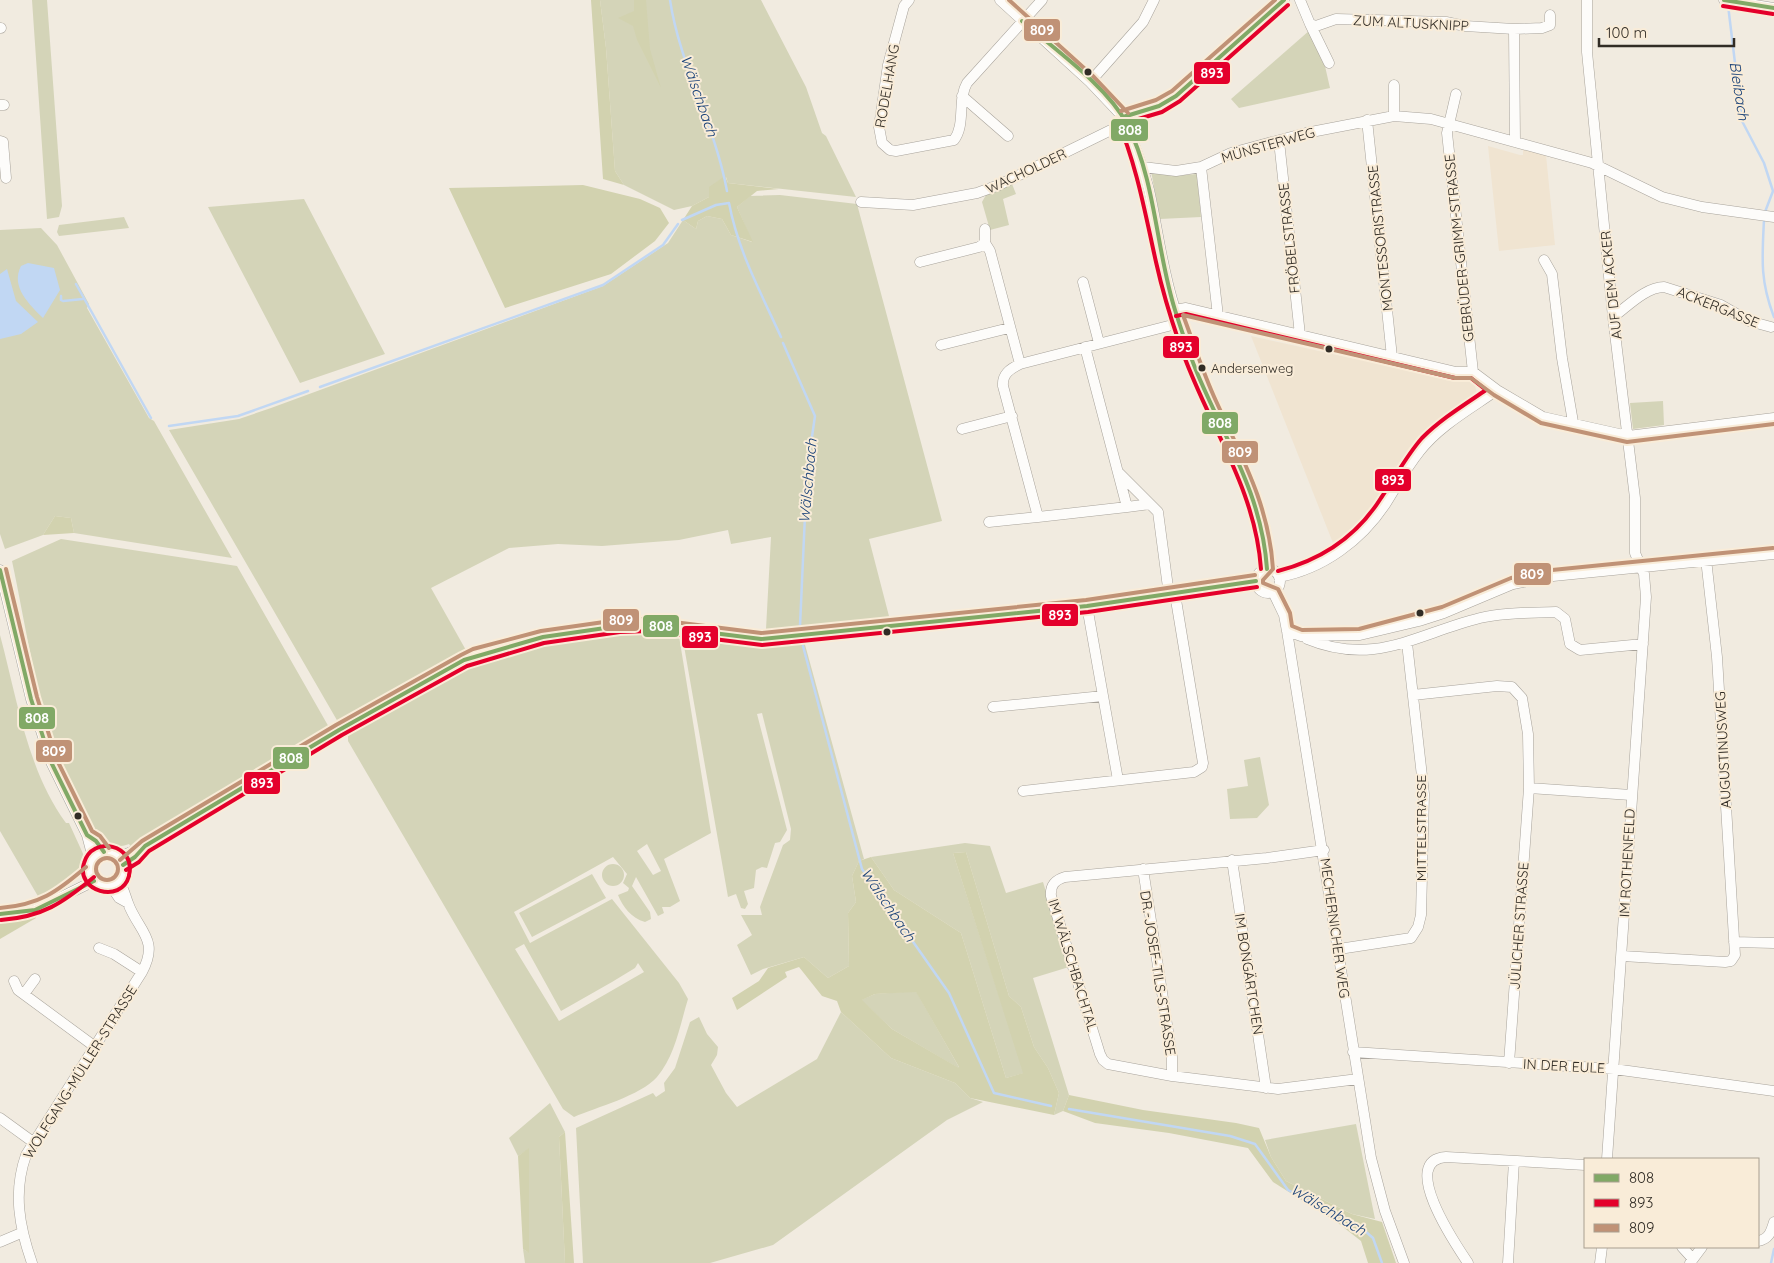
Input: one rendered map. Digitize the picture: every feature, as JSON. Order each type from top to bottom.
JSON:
[{"type":"street","name":"RODELHANG","points":[[909,0],[904,6],[888,65],[879,127],[882,143],[890,150],[896,152],[950,142],[958,135],[962,96],[967,82],[1042,0]]},
{"type":"street","points":[[1000,0],[1090,82],[1125,121],[1142,167],[1175,310],[1201,383],[1232,444],[1259,515],[1266,540],[1267,569]]},
{"type":"street","points":[[1090,82],[1143,22],[1154,0]]},
{"type":"street","name":"WACHOLDER","points":[[861,202],[913,205],[977,193],[999,185],[1176,96],[1284,0]]},
{"type":"street","points":[[1300,0],[1329,63]]},
{"type":"street","name":"AUF DEM ACKER","points":[[1587,0],[1587,52],[1613,317],[1635,498],[1636,553],[1642,568]]},
{"type":"street","points":[[1728,1],[1774,8]]},
{"type":"street","name":"ZUM ALTUSKNIPP","points":[[1310,24],[1316,26],[1336,19],[1446,22],[1465,26],[1514,29],[1542,28],[1550,25],[1550,15]]},
{"type":"street","points":[[1514,29],[1515,142]]},
{"type":"street","points":[[1394,85],[1394,116]]},
{"type":"street","points":[[1449,124],[1456,94]]},
{"type":"street","points":[[962,96],[1008,136]]},
{"type":"street","name":"MÜNSTERWEG","points":[[1142,167],[1176,171],[1201,167],[1230,153],[1367,120],[1394,116],[1431,119],[1599,166],[1662,197],[1702,207],[1768,217]]},
{"type":"street","name":"MONTESSORISTRASSE","points":[[1367,120],[1392,357]]},
{"type":"street","name":"GEBRÜDER-GRIMM-STRASSE","points":[[1449,124],[1447,133],[1474,372]]},
{"type":"street","points":[[0,141],[3,142],[6,178]]},
{"type":"street","name":"FRÖBELSTRASSE","points":[[1279,141],[1300,335]]},
{"type":"street","points":[[1201,167],[1218,316]]},
{"type":"street","points":[[985,229],[985,243],[990,251],[1020,364]]},
{"type":"street","points":[[920,262],[985,243]]},
{"type":"street","points":[[1544,260],[1552,274],[1562,358],[1573,422]]},
{"type":"street","points":[[1084,282],[1099,343]]},
{"type":"street","name":"ACKERGASSE","points":[[1613,317],[1642,295],[1657,287],[1664,287],[1721,305],[1749,321],[1771,327]]},
{"type":"street","points":[[1175,310],[1186,308],[1456,372],[1474,372],[1497,390],[1543,417],[1573,422],[1628,436],[1774,418]]},
{"type":"street","points":[[1038,517],[1003,382],[1007,371],[1020,364],[1180,323]]},
{"type":"street","points":[[941,345],[1009,328]]},
{"type":"street","points":[[1086,348],[1127,507]]},
{"type":"street","points":[[1279,577],[1295,574],[1322,562],[1369,528],[1408,466],[1432,438],[1497,390]]},
{"type":"street","points":[[962,429],[1012,416]]},
{"type":"street","points":[[1023,792],[1194,772],[1199,770],[1203,763],[1158,512],[1117,471]]},
{"type":"street","points":[[989,522],[1150,504]]},
{"type":"street","points":[[1301,636],[1360,635],[1401,626],[1444,613],[1513,584],[1554,576],[1642,568],[1706,559],[1774,554]]},
{"type":"street","name":"AUGUSTINUSWEG","points":[[1622,956],[1725,962],[1731,960],[1735,955],[1717,657],[1706,559]]},
{"type":"street","name":"IM ROTHENFELD","points":[[1607,1158],[1646,597],[1642,568]]},
{"type":"street","points":[[1267,569],[1276,572],[1279,577],[1279,584],[1273,592],[1260,590],[1256,581],[1259,573],[1267,569]]},
{"type":"street","points":[[0,570],[30,699],[51,762],[87,836],[93,858],[92,876],[101,886],[115,884],[123,874],[121,861]]},
{"type":"street","points":[[87,836],[96,841],[104,852],[121,861],[135,858],[145,846],[339,730],[464,660],[475,654],[534,639],[619,626],[649,625],[760,639],[1087,606],[1256,581]]},
{"type":"street","name":"MECHERNICHER WEG","points":[[1273,592],[1284,615],[1324,850],[1353,1052],[1379,1191],[1404,1263]]},
{"type":"street","points":[[1087,606],[1118,780]]},
{"type":"street","points":[[1287,632],[1325,646],[1353,652],[1407,643],[1481,618],[1556,612],[1565,619],[1570,644],[1580,650],[1643,644]]},
{"type":"street","name":"MITTELSTRASSE","points":[[1339,948],[1412,938],[1418,928],[1421,915],[1424,794],[1407,643]]},
{"type":"street","name":"JÜLICHER STRASSE","points":[[1413,695],[1497,686],[1512,687],[1522,698],[1528,734],[1529,788],[1509,1063]]},
{"type":"street","points":[[993,707],[1103,696]]},
{"type":"street","points":[[1529,788],[1631,795]]},
{"type":"street","name":"IM WÄLSCHBACHTAL","points":[[1324,850],[1266,858],[1065,877],[1054,882],[1051,896],[1103,1060],[1115,1066],[1172,1076],[1266,1088],[1291,1089],[1358,1079]]},
{"type":"street","points":[[93,858],[104,852]]},
{"type":"street","name":"IM BONGÄRTCHEN","points":[[1232,860],[1266,1088]]},
{"type":"street","name":"DR.-JOSEF-TILS-STRASSE","points":[[1142,869],[1172,1057],[1172,1076]]},
{"type":"street","points":[[0,914],[35,910],[92,876]]},
{"type":"street","name":"WOLFGANG-MÜLLER-STRASSE","points":[[32,1263],[21,1233],[18,1193],[21,1169],[33,1142],[142,972],[150,951],[147,937],[128,903],[119,898],[115,884]]},
{"type":"street","points":[[1734,942],[1774,943]]},
{"type":"street","name":"WOLFGANG-MÜLLER-STRASSE","points":[[99,948],[114,954],[142,972]]},
{"type":"street","points":[[24,994],[35,979]]},
{"type":"street","points":[[14,981],[18,990],[94,1046]]},
{"type":"street","name":"IN DER EULE","points":[[1353,1052],[1614,1069],[1774,1091]]},
{"type":"street","points":[[0,1118],[33,1142]]},
{"type":"street","points":[[1468,1263],[1436,1208],[1427,1184],[1428,1166],[1433,1160],[1446,1157],[1584,1165]]},
{"type":"street","points":[[1508,1263],[1514,1161]]},
{"type":"street","points":[[1759,1241],[1767,1238],[1774,1222]]},
{"type":"street","points":[[0,1242],[21,1233]]},
{"type":"street","points":[[1600,1263],[1602,1248]]},
{"type":"street","points":[[1683,1248],[1691,1261],[1701,1248]]},
{"type":"shaded area","points":[[1488,146],[1520,155],[1523,155],[1523,149],[1546,155],[1555,245],[1499,251]]},
{"type":"shaded area","points":[[1251,336],[1355,359],[1357,355],[1474,382],[1477,393],[1427,431],[1401,468],[1380,506],[1358,532],[1335,548]]},
{"type":"green space","points":[[32,0],[47,0],[62,206],[59,217],[47,219]]},
{"type":"green space","points":[[591,0],[600,0],[606,48],[615,171],[624,185],[603,179]]},
{"type":"green space","points":[[600,0],[761,0],[806,87],[822,133],[826,136],[856,197],[728,183],[726,177],[709,197],[692,206],[674,210],[624,185],[615,171],[606,48]]},
{"type":"green space","points":[[634,0],[646,0],[650,49],[661,88],[637,40],[633,26],[618,18],[634,11]]},
{"type":"green space","points":[[1310,30],[1322,53],[1330,88],[1239,108],[1231,99]]},
{"type":"green space","points":[[1151,171],[1174,176],[1197,174],[1201,217],[1160,219]]},
{"type":"green space","points":[[725,176],[728,183],[779,189],[757,191],[737,207],[753,242],[731,235],[722,219],[707,216],[698,221],[696,229],[683,220],[692,206],[709,197],[709,187]]},
{"type":"green space","points":[[1012,184],[1016,194],[1003,199],[1009,225],[990,230],[982,202],[986,195]]},
{"type":"green space","points":[[583,185],[640,199],[660,208],[669,223],[655,241],[611,274],[505,308],[449,188]]},
{"type":"green space","points":[[780,195],[857,204],[942,521],[869,539],[890,620],[785,630],[766,629],[771,537],[731,544],[728,530],[679,540],[602,546],[558,544],[509,548],[431,588],[467,652],[338,722],[169,430],[239,419],[603,286],[668,243],[683,220],[696,229],[698,221],[707,216],[722,219],[731,235],[752,242],[737,207],[750,196]]},
{"type":"green space","points":[[304,199],[385,354],[300,383],[208,207]]},
{"type":"green space","points":[[124,217],[129,228],[59,236],[57,232],[59,225]]},
{"type":"green space","points":[[41,228],[57,245],[89,304],[87,308],[149,418],[154,421],[232,558],[74,533],[71,518],[55,516],[43,535],[5,549],[0,534],[0,230]]},
{"type":"green space","points":[[1663,401],[1664,425],[1633,429],[1630,403]]},
{"type":"green space","points":[[55,516],[71,518],[74,533],[43,535]]},
{"type":"green space","points":[[61,539],[237,566],[330,729],[131,847],[129,844],[116,846],[107,843],[98,834],[89,819],[73,790],[60,760],[40,694],[12,561]]},
{"type":"green space","points":[[647,631],[679,636],[711,833],[664,859],[680,901],[670,907],[662,907],[664,913],[658,916],[636,877],[632,886],[650,912],[651,919],[645,922],[632,915],[625,908],[618,895],[628,891],[629,888],[623,883],[627,874],[613,857],[514,912],[530,943],[612,899],[679,983],[688,999],[673,1050],[657,1077],[640,1090],[574,1117],[563,1109],[348,741],[348,734],[448,677],[543,640]],"holes":[[[647,844],[661,871],[653,875],[637,851]],[[524,944],[561,1011],[635,968],[638,963],[644,972],[559,1021],[515,949]]]},
{"type":"green space","points":[[0,635],[32,757],[53,802],[66,823],[69,823],[85,858],[76,874],[39,898],[0,831]]},
{"type":"green space","points":[[689,641],[745,646],[804,641],[864,859],[859,861],[852,876],[856,902],[848,913],[849,966],[828,978],[804,957],[763,969],[751,975],[737,945],[752,935],[741,915],[762,915],[760,907],[783,845],[790,840],[791,829],[762,713],[757,714],[787,830],[780,842],[775,843],[767,868],[762,867],[756,870],[754,888],[744,891],[748,904],[745,909],[741,908],[736,894],[728,897],[684,646]]},
{"type":"green space","points":[[1260,757],[1269,805],[1257,818],[1230,819],[1227,789],[1248,786],[1244,760]]},
{"type":"green space","points":[[965,843],[990,846],[1006,893],[1043,882],[1069,967],[1033,978],[1069,1095],[1063,1111],[1054,1115],[1059,1093],[1048,1068],[1034,1047],[1021,1007],[1009,996],[966,852],[953,853],[1024,1073],[1006,1078],[961,933],[894,890],[871,857]]},
{"type":"green space","points":[[966,852],[1009,996],[1021,1007],[1034,1047],[1048,1068],[1059,1093],[1054,1115],[970,1098],[955,1083],[891,1058],[841,1012],[837,1001],[822,996],[799,967],[785,972],[787,977],[737,1010],[732,998],[759,981],[768,968],[804,957],[828,978],[849,966],[848,913],[856,902],[852,876],[859,861],[871,857],[894,890],[961,933],[1006,1078],[1023,1073],[953,853]],"holes":[[[916,992],[959,1067],[892,1029],[862,1000],[875,994]]]},
{"type":"green space","points":[[609,864],[617,864],[624,871],[624,879],[617,886],[609,886],[602,879],[602,871]]},
{"type":"green space","points":[[592,874],[606,898],[532,937],[519,913]]},
{"type":"green space","points":[[36,916],[36,918],[0,939],[0,922]]},
{"type":"green space","points":[[916,991],[960,1069],[892,1029],[861,1000],[875,994]]},
{"type":"green space","points":[[841,1012],[891,1058],[955,1083],[970,1098],[983,1102],[947,1120],[773,1245],[710,1263],[583,1263],[576,1128],[653,1093],[656,1097],[665,1091],[664,1083],[675,1068],[690,1022],[699,1017],[707,1034],[718,1047],[717,1055],[711,1065],[726,1093],[737,1107],[817,1059]]},
{"type":"green space","points":[[1069,1095],[1143,1110],[1259,1128],[1271,1157],[1286,1181],[1352,1214],[1382,1222],[1396,1263],[1368,1263],[1361,1241],[1338,1223],[1273,1182],[1248,1148],[1169,1133],[1095,1123],[1063,1111]]},
{"type":"green space","points":[[550,1103],[565,1132],[559,1137],[565,1263],[525,1263],[523,1249],[528,1252],[529,1149],[518,1156],[509,1138]]},
{"type":"green space","points":[[1356,1124],[1375,1219],[1352,1214],[1286,1181],[1271,1157],[1265,1140]]},
{"type":"green space","points":[[565,1132],[574,1263],[565,1263],[559,1137]]},
{"type":"green space","points":[[529,1148],[529,1253],[523,1249],[518,1156]]},
{"type":"water","points":[[28,263],[54,268],[60,290],[43,318],[27,301],[18,281],[21,266]]},
{"type":"water","points":[[7,269],[16,301],[38,322],[21,334],[0,339],[0,274]]},
{"type":"waterway","name":"Wälschbach","points":[[670,0],[681,48],[722,167],[727,191]]},
{"type":"waterway","name":"Bleibach","points":[[1728,5],[1742,121],[1764,163],[1773,191],[1765,212]]},
{"type":"waterway","name":"Wälschbach","points":[[682,220],[716,205],[729,203],[744,255],[781,337]]},
{"type":"waterway","name":"Bleibach","points":[[1764,220],[1764,281],[1774,317]]},
{"type":"waterway","points":[[320,387],[603,285],[663,245],[678,224]]},
{"type":"waterway","points":[[76,284],[151,418]]},
{"type":"waterway","points":[[61,296],[63,301],[83,299]]},
{"type":"waterway","name":"Wälschbach","points":[[783,343],[815,416],[807,471],[800,626]]},
{"type":"waterway","points":[[169,426],[238,416],[308,391]]},
{"type":"waterway","name":"Wälschbach","points":[[803,646],[862,869],[949,993],[994,1093],[1051,1106]]},
{"type":"waterway","name":"Wälschbach","points":[[1069,1109],[1230,1136],[1255,1144],[1288,1190],[1357,1224],[1373,1238],[1382,1263]]},
{"type":"waterway","name":"Bleibach","points":[[1771,1263],[1774,1249]]},
{"type":"transit line","name":"809","points":[[1009,0],[1094,77],[1128,113]]},
{"type":"transit line","name":"809","points":[[1121,111],[1156,100],[1172,91],[1275,0]]},
{"type":"transit line","name":"808","points":[[1123,117],[1159,106],[1176,96],[1284,0]]},
{"type":"transit line","name":"808","points":[[1724,0],[1774,8]]},
{"type":"transit line","name":"893","points":[[1125,123],[1162,112],[1180,101],[1288,5]]},
{"type":"transit line","name":"893","points":[[1723,6],[1773,14]]},
{"type":"transit line","name":"808","points":[[1022,21],[1064,56],[1106,96],[1127,124],[1137,146],[1150,192],[1175,310],[1195,367],[1250,492],[1264,542],[1267,569]]},
{"type":"transit line","name":"893","points":[[1117,119],[1135,172],[1158,272],[1172,322],[1190,371],[1239,481],[1257,538],[1261,569]]},
{"type":"transit line","name":"893","points":[[1176,316],[1186,314],[1455,378],[1471,378],[1486,390],[1445,418],[1422,438],[1371,512],[1349,535],[1323,553],[1278,571]]},
{"type":"transit line","name":"809","points":[[1773,548],[1552,570],[1511,578],[1442,607],[1359,629],[1302,630],[1292,626],[1290,613],[1278,589],[1263,583],[1263,580],[1273,569],[1266,524],[1260,503],[1253,482],[1207,380],[1183,315],[1455,378],[1471,378],[1494,395],[1541,423],[1627,442],[1774,424]]},
{"type":"transit line","name":"809","points":[[6,569],[37,697],[57,760],[92,831],[100,836],[109,848]]},
{"type":"transit line","name":"808","points":[[0,570],[31,699],[51,762],[87,835],[96,841],[104,852]]},
{"type":"transit line","name":"809","points":[[120,860],[142,841],[336,725],[461,655],[473,649],[541,631],[618,620],[650,619],[761,633],[1086,600],[1255,575]]},
{"type":"transit line","name":"808","points":[[123,865],[135,857],[145,846],[339,730],[464,660],[543,637],[619,626],[649,625],[761,639],[1087,606],[1256,581]]},
{"type":"transit line","name":"893","points":[[126,870],[139,862],[149,851],[342,735],[467,666],[544,643],[620,632],[649,631],[762,645],[1088,612],[1257,587]]},
{"type":"transit line","name":"893","points":[[129,875],[130,865],[126,856],[120,850],[112,847],[96,848],[89,854],[84,863],[83,873],[86,881],[100,891],[109,892],[117,890],[124,885],[129,876]]},
{"type":"transit line","name":"809","points":[[107,858],[115,861],[118,869],[115,877],[107,880],[99,877],[96,869],[99,861],[107,858]]},
{"type":"transit line","name":"809","points":[[0,908],[26,904],[47,896],[66,884],[86,867]]},
{"type":"transit line","name":"893","points":[[1,920],[28,916],[51,907],[94,877]]},
{"type":"transit line","name":"808","points":[[0,914],[35,910],[94,881]]},
{"type":"place","name":"Andersenweg","points":[[1202,368]]}]
